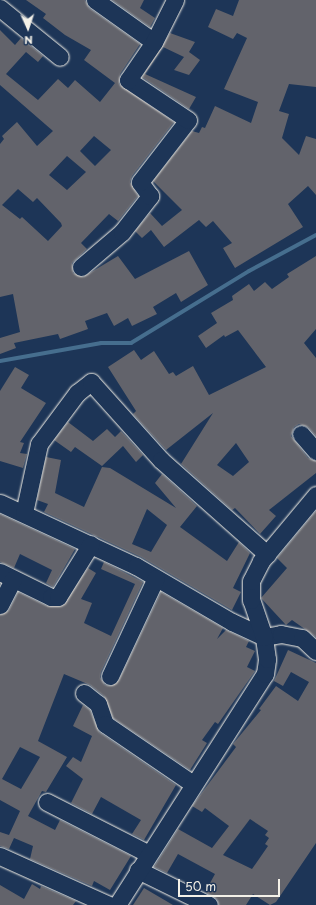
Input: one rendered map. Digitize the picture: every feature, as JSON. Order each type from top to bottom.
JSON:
[{"type":"street","points":[[95,0],[154,42]]},
{"type":"street","points":[[81,267],[122,232],[150,196],[140,182],[188,120],[128,80],[154,42],[175,0]]},
{"type":"street","points":[[0,8],[60,57]]},
{"type":"street","points":[[24,513],[39,444],[77,393],[91,382],[160,460],[267,554]]},
{"type":"street","points":[[301,434],[316,451]]},
{"type":"street","points":[[117,905],[147,853],[265,674],[267,659],[264,637],[251,600],[251,581],[267,554],[316,495]]},
{"type":"street","points":[[0,503],[91,544],[156,578],[232,622],[264,637],[289,634],[302,638],[316,651]]},
{"type":"street","points":[[0,605],[7,576],[52,597],[58,597],[91,544]]},
{"type":"street","points":[[110,676],[156,578]]},
{"type":"street","points":[[84,693],[98,704],[105,724],[193,784]]},
{"type":"street","points":[[47,802],[147,853]]},
{"type":"street","points":[[0,856],[109,905]]},
{"type":"street","points":[[138,870],[209,905]]},
{"type":"building","points":[[26,0],[85,0],[89,8],[140,44],[120,74],[119,84],[174,122],[132,176],[130,182],[138,196],[118,221],[109,214],[81,243],[87,249],[72,263],[73,273],[83,277],[118,256],[135,279],[189,251],[208,285],[181,302],[176,293],[153,307],[157,314],[132,326],[128,318],[114,326],[107,313],[85,321],[88,329],[60,339],[58,334],[14,343],[16,348],[0,354],[0,338],[20,332],[13,294],[0,297],[0,144],[4,139],[2,136],[17,122],[37,146],[53,131],[0,85],[0,30],[15,45],[21,38],[43,56],[38,62],[26,52],[6,74],[38,100],[58,79],[68,88],[75,80],[100,102],[115,83],[84,60],[91,50],[65,35],[43,18],[46,14]],"holes":[[[94,136],[111,150],[95,166],[80,151]],[[67,156],[86,172],[67,190],[49,175]],[[18,189],[33,202],[37,198],[61,223],[62,226],[48,241],[22,217],[20,219],[2,205]]]},
{"type":"building","points":[[112,0],[144,0],[140,8],[155,18],[150,27]]},
{"type":"building","points":[[239,0],[316,0],[316,87],[289,84],[279,111],[289,114],[282,138],[299,155],[306,136],[316,139],[316,195],[308,186],[288,204],[303,227],[235,268],[223,248],[232,243],[213,221],[206,227],[199,220],[164,247],[151,230],[142,238],[135,231],[150,213],[162,226],[182,210],[153,181],[192,131],[199,133],[202,127],[205,128],[215,106],[251,123],[258,102],[224,89],[247,38],[237,33],[233,39],[208,27],[216,9],[233,16]]},
{"type":"building","points":[[170,33],[195,42],[189,52],[200,60],[189,75],[174,70],[184,57],[163,47],[145,74],[196,97],[189,109],[142,77]]},
{"type":"building","points":[[316,256],[316,329],[304,343],[316,358],[316,436],[308,427],[299,424],[294,427],[291,436],[308,458],[316,461],[316,473],[269,510],[276,516],[260,534],[235,508],[232,510],[181,464],[213,413],[166,450],[133,414],[136,411],[108,367],[134,350],[141,360],[154,351],[169,374],[173,372],[176,376],[193,366],[209,395],[266,367],[238,330],[225,337],[224,335],[206,348],[198,336],[217,323],[211,313],[233,300],[232,296],[249,284],[254,291],[265,282],[272,289],[289,277],[287,274]],"holes":[[[236,443],[249,462],[233,476],[217,465]]]},
{"type":"building","points":[[15,367],[29,375],[21,388],[46,403],[20,442],[24,443],[20,453],[27,454],[23,468],[0,461],[0,391]]},
{"type":"building","points":[[68,422],[93,441],[107,429],[115,437],[121,431],[143,455],[136,462],[123,446],[102,466],[75,447],[71,452],[54,440]]},
{"type":"building","points":[[46,457],[61,460],[55,493],[84,507],[102,467],[110,468],[176,508],[155,483],[162,474],[197,506],[180,527],[227,561],[239,542],[250,553],[233,588],[241,592],[232,610],[141,557],[44,512],[48,504],[37,500]],"holes":[[[147,509],[167,525],[151,552],[132,544]]]},
{"type":"building","points":[[316,511],[316,637],[292,620],[286,625],[261,598],[287,568],[277,558]]},
{"type":"building","points":[[0,514],[75,549],[53,587],[46,583],[52,570],[20,554],[14,568],[0,562]]},
{"type":"building","points":[[104,562],[143,582],[101,672],[100,677],[105,685],[111,686],[119,680],[161,592],[223,628],[217,639],[226,630],[249,641],[246,647],[255,651],[247,667],[255,671],[218,724],[215,722],[202,740],[207,743],[190,770],[113,718],[104,696],[90,685],[64,674],[38,741],[67,757],[46,792],[42,791],[28,816],[55,830],[60,820],[131,856],[110,890],[94,881],[92,886],[30,859],[33,846],[14,838],[9,849],[0,846],[0,832],[9,835],[20,811],[0,800],[0,615],[9,610],[18,592],[47,606],[62,606],[88,568],[96,573],[81,599],[92,603],[84,623],[111,636],[135,584],[101,569]],"holes":[[[20,747],[40,757],[21,789],[2,779]]]},
{"type":"building","points":[[288,650],[316,663],[316,843],[276,902],[270,905],[253,894],[246,905],[219,905],[217,899],[205,892],[215,874],[178,854],[167,873],[154,867],[178,829],[212,848],[229,826],[205,808],[202,812],[192,806],[236,747],[233,744],[261,710],[259,709],[276,686],[298,701],[309,682],[291,672],[283,686],[274,681]],"holes":[[[250,819],[268,831],[265,835],[269,838],[265,844],[268,846],[252,869],[223,855]]]},
{"type":"building","points":[[83,705],[90,710],[99,732],[176,785],[144,840],[132,834],[141,820],[101,797],[92,814],[71,803],[83,779],[66,766],[73,757],[81,762],[92,736],[73,726]]},
{"type":"building","points":[[32,884],[40,889],[41,886],[76,901],[73,905],[0,905],[0,885],[24,899]]},
{"type":"building","points":[[144,888],[173,905],[133,905]]},
{"type":"waterway","points":[[0,361],[101,343],[131,343],[249,271],[316,235]]}]
